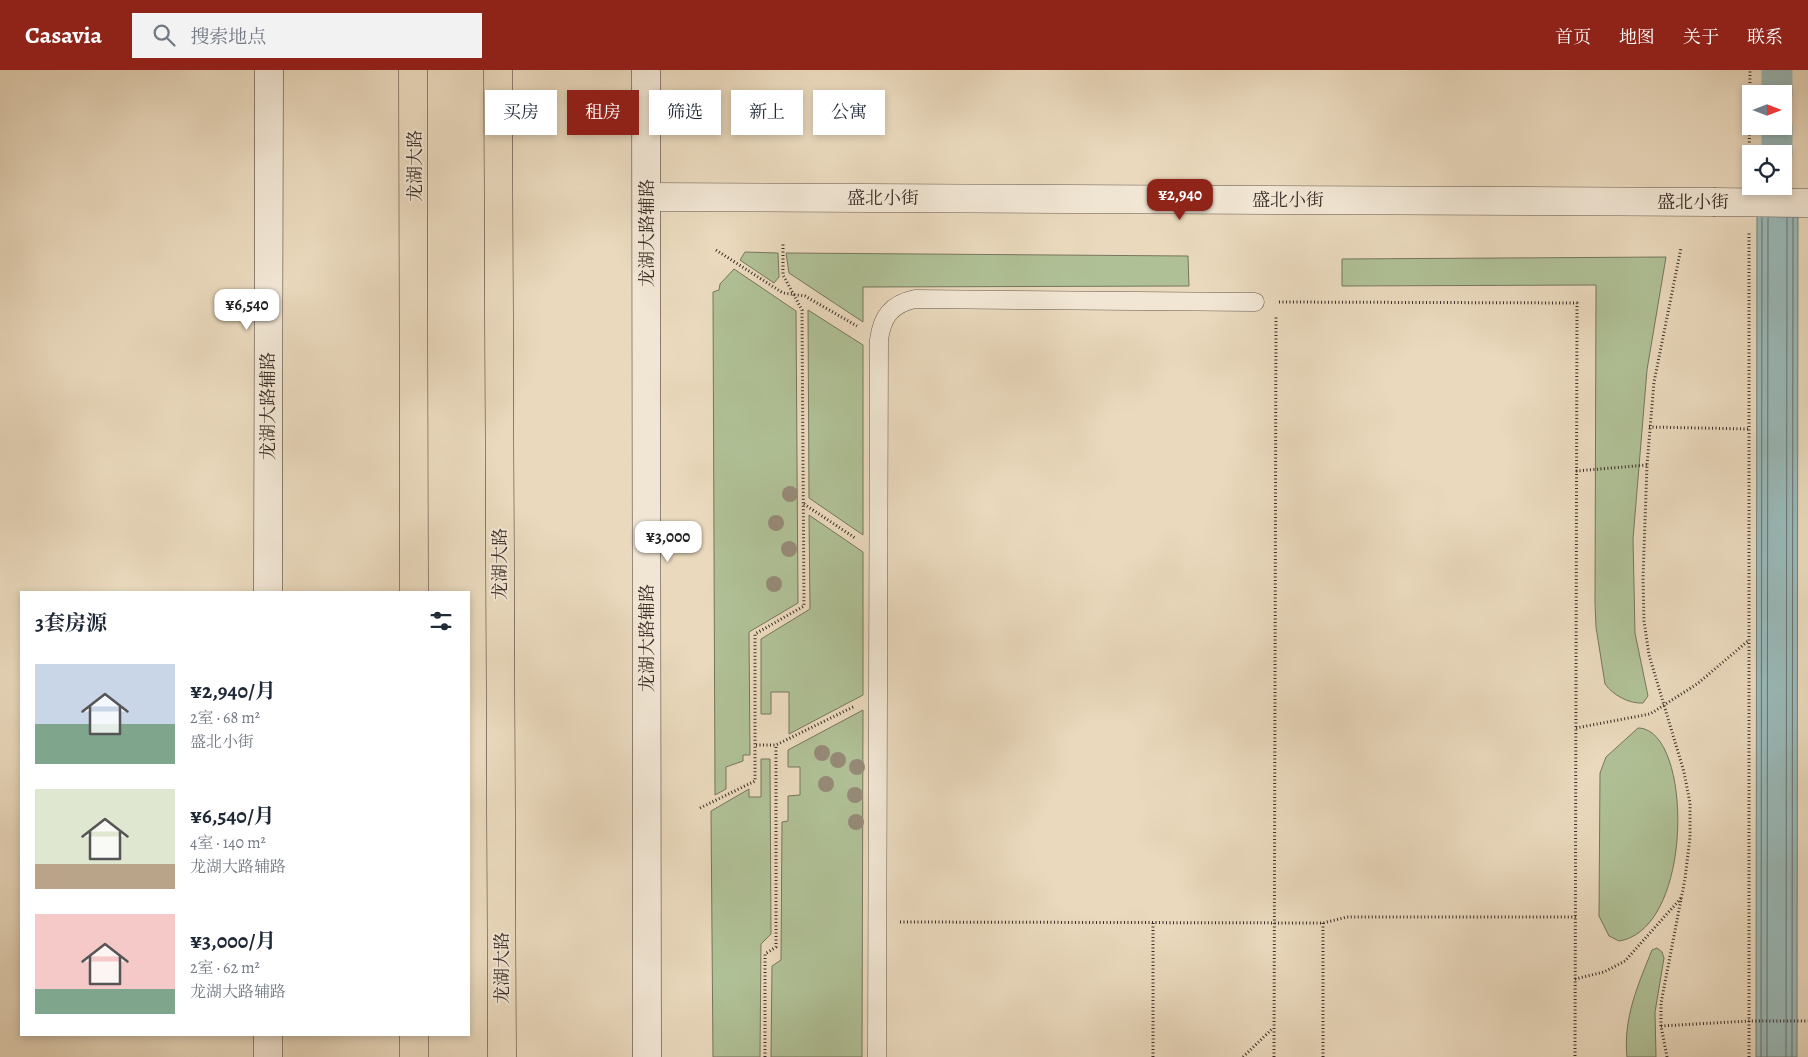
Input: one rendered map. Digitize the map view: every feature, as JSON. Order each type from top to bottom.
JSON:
[{"type":"highway","points":[[398,70],[415,162]]},
{"type":"highway","name":"龙湖大路","points":[[413,70],[415,162],[414,591]]},
{"type":"highway","name":"龙湖大路","points":[[498,70],[502,1057]]},
{"type":"highway","points":[[414,1036],[414,1057]]},
{"type":"main road","name":"龙湖大路辅路","points":[[268,591],[269,70]]},
{"type":"main road","name":"龙湖大路辅路","points":[[646,70],[647,1057]]},
{"type":"main road","name":"盛北小街","points":[[647,197],[1808,203]]},
{"type":"main road","points":[[268,1036],[268,1057]]},
{"type":"lane","points":[[877,1057],[879,340],[884,318],[894,306],[901,302],[915,299],[1255,302]]},
{"type":"path","points":[[1749,145],[1750,70]]},
{"type":"path","points":[[1749,230],[1749,1057]]},
{"type":"path","points":[[700,808],[755,781],[755,634],[804,606],[802,310],[783,275],[783,244]]},
{"type":"path","points":[[1667,1057],[1661,1026],[1661,1002],[1682,896],[1690,837],[1690,803],[1684,772],[1649,655],[1644,621],[1649,427],[1654,382],[1681,248]]},
{"type":"path","points":[[716,250],[783,293],[805,296],[879,340]]},
{"type":"path","points":[[1255,302],[1577,303],[1575,1057]]},
{"type":"path","points":[[1274,1057],[1276,302]]},
{"type":"path","points":[[1649,427],[1749,429]]},
{"type":"path","points":[[1576,470],[1647,465]]},
{"type":"path","points":[[803,504],[878,552]]},
{"type":"path","points":[[1576,728],[1650,714],[1697,684],[1749,640]]},
{"type":"path","points":[[756,745],[776,745],[878,695]]},
{"type":"path","points":[[765,1057],[765,954],[776,947],[776,745]]},
{"type":"path","points":[[1575,979],[1604,972],[1625,961],[1682,896]]},
{"type":"path","points":[[877,922],[1323,923],[1347,917],[1576,917]]},
{"type":"path","points":[[1153,923],[1154,1057]]},
{"type":"path","points":[[1323,923],[1323,1057]]},
{"type":"path","points":[[1661,1026],[1749,1021],[1808,1021]]},
{"type":"path","points":[[1243,1057],[1274,1028]]},
{"type":"green space","points":[[745,252],[778,253],[779,277],[774,283],[740,260]]},
{"type":"green space","points":[[786,253],[1188,256],[1189,286],[863,287],[863,322],[789,273]]},
{"type":"green space","points":[[1666,257],[1647,370],[1633,539],[1635,633],[1648,696],[1643,703],[1638,703],[1622,698],[1612,692],[1605,684],[1596,627],[1596,285],[1342,286],[1342,259]]},
{"type":"green space","points":[[734,269],[796,311],[798,603],[749,632],[750,755],[743,755],[743,761],[726,767],[726,789],[715,795],[713,292],[719,290],[720,284]]},
{"type":"green space","points":[[808,310],[863,345],[863,535],[809,498]]},
{"type":"green space","points":[[809,515],[863,552],[863,695],[789,734],[789,692],[771,692],[771,714],[761,714],[761,639],[810,609]]},
{"type":"green space","points":[[863,710],[862,1057],[771,1057],[772,966],[781,960],[782,822],[788,821],[788,796],[800,795],[800,767],[788,767],[788,750]]},
{"type":"green space","points":[[1638,728],[1656,737],[1669,760],[1676,792],[1678,830],[1673,868],[1662,903],[1644,928],[1619,941],[1609,936],[1599,916],[1600,773],[1606,757]]},
{"type":"green space","points":[[761,759],[770,759],[771,934],[761,944],[760,1057],[713,1057],[711,811],[749,789],[749,797],[761,797]]},
{"type":"green space","points":[[1657,948],[1662,952],[1664,958],[1655,1012],[1656,1057],[1627,1057],[1626,1043],[1629,1015],[1652,950]]},
{"type":"water","points":[[1757,198],[1798,198],[1797,1057],[1756,1057]]},
{"type":"waterway","points":[[1777,70],[1777,85]]},
{"type":"waterway","points":[[1777,135],[1777,145]]}]
